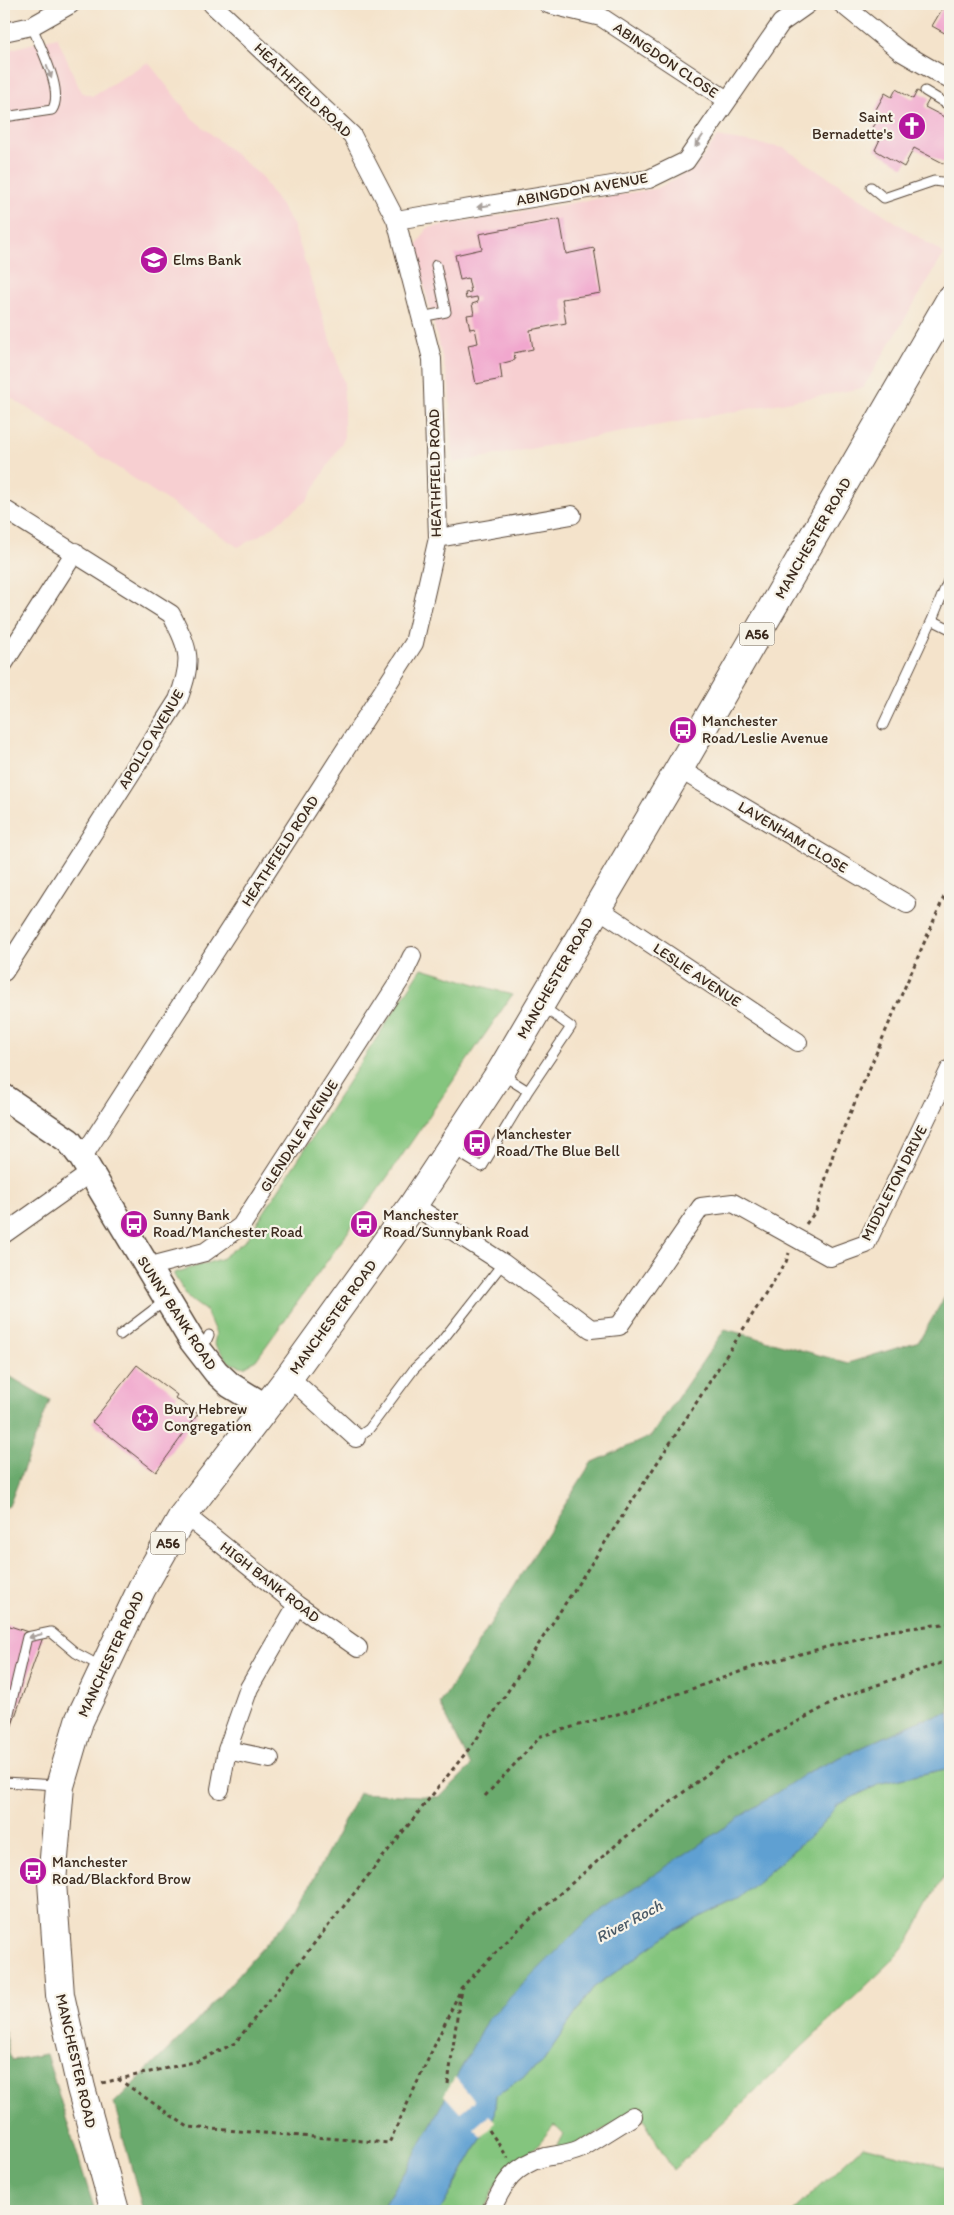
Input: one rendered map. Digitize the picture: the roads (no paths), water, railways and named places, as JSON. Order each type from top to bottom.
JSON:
[{"type":"highway","name":"MANCHESTER ROAD","points":[[115,2211],[81,2088],[60,1994],[52,1882],[60,1786],[79,1721],[142,1588],[184,1514],[289,1377],[413,1205],[500,1073],[596,907],[679,769],[950,300]]},
{"type":"street","name":"HEATHFIELD ROAD","points":[[86,1165],[414,643],[438,538],[432,359],[396,220],[352,135],[212,4]]},
{"type":"street","name":"ABINGDON CLOSE","points":[[548,4],[602,17],[727,100]]},
{"type":"street","name":"ABINGDON AVENUE","points":[[396,220],[649,179],[686,161],[781,23],[808,4]]},
{"type":"street","points":[[842,4],[900,51],[950,80]]},
{"type":"street","points":[[4,32],[32,26],[66,5]]},
{"type":"street","name":"APOLLO AVENUE","points":[[4,509],[171,614],[186,642],[188,672],[178,700],[4,972]]},
{"type":"street","points":[[438,538],[572,515]]},
{"type":"street","points":[[4,663],[75,552]]},
{"type":"street","name":"LAVENHAM CLOSE","points":[[679,769],[907,904]]},
{"type":"street","name":"LESLIE AVENUE","points":[[596,907],[798,1042]]},
{"type":"street","name":"GLENDALE AVENUE","points":[[146,1267],[205,1252],[241,1226],[402,977],[412,956]]},
{"type":"street","name":"MIDDLETON DRIVE","points":[[413,1205],[504,1263],[591,1328],[619,1326],[701,1207],[732,1203],[830,1257],[866,1244],[950,1069]]},
{"type":"street","name":"SUNNY BANK ROAD","points":[[4,1097],[69,1142],[86,1165],[146,1267],[205,1344],[216,1372],[230,1385],[266,1407]]},
{"type":"street","points":[[4,1234],[86,1165]]},
{"type":"street","points":[[289,1377],[356,1438]]},
{"type":"street","name":"HIGH BANK ROAD","points":[[184,1514],[297,1605],[358,1648]]},
{"type":"street","points":[[220,1789],[227,1750],[249,1688],[297,1605]]},
{"type":"street","points":[[227,1750],[270,1760]]},
{"type":"street","points":[[492,2211],[503,2184],[517,2172],[542,2158],[572,2153],[633,2116]]},
{"type":"lane","points":[[4,118],[52,110],[55,105],[56,90],[32,26]]},
{"type":"lane","points":[[925,91],[950,106]]},
{"type":"lane","points":[[871,188],[884,198],[934,181],[948,183],[950,179]]},
{"type":"lane","points":[[421,317],[446,312],[436,265]]},
{"type":"lane","points":[[883,725],[932,620],[950,576]]},
{"type":"lane","points":[[932,620],[950,629]]},
{"type":"lane","points":[[451,1149],[482,1167],[528,1091],[571,1026],[540,1004]]},
{"type":"lane","points":[[500,1073],[528,1091]]},
{"type":"lane","points":[[356,1438],[369,1429],[414,1369],[437,1347],[504,1263]]},
{"type":"lane","points":[[120,1335],[171,1302]]},
{"type":"lane","points":[[4,1734],[27,1638],[51,1632],[76,1653],[104,1669]]},
{"type":"lane","points":[[4,1782],[60,1786]]},
{"type":"water","name":"River Roch","points":[[950,1713],[950,1768],[882,1783],[837,1805],[819,1828],[739,1898],[676,1929],[593,1988],[541,2064],[496,2096],[494,2116],[440,2211],[381,2211],[408,2167],[487,2020],[591,1917],[806,1773],[922,1720]]},
{"type":"place","name":"Saint Bernadette's","points":[[912,126]]},
{"type":"place","name":"Elms Bank","points":[[154,260]]},
{"type":"place","name":"Manchester Road/Leslie Avenue","points":[[683,730]]},
{"type":"place","name":"Manchester Road/The Blue Bell","points":[[477,1143]]},
{"type":"place","name":"Sunny Bank Road/Manchester Road","points":[[134,1224]]},
{"type":"place","name":"Manchester Road/Sunnybank Road","points":[[364,1224]]},
{"type":"place","name":"Bury Hebrew Congregation","points":[[145,1418]]},
{"type":"place","name":"Manchester Road/Blackford Brow","points":[[33,1871]]}]
